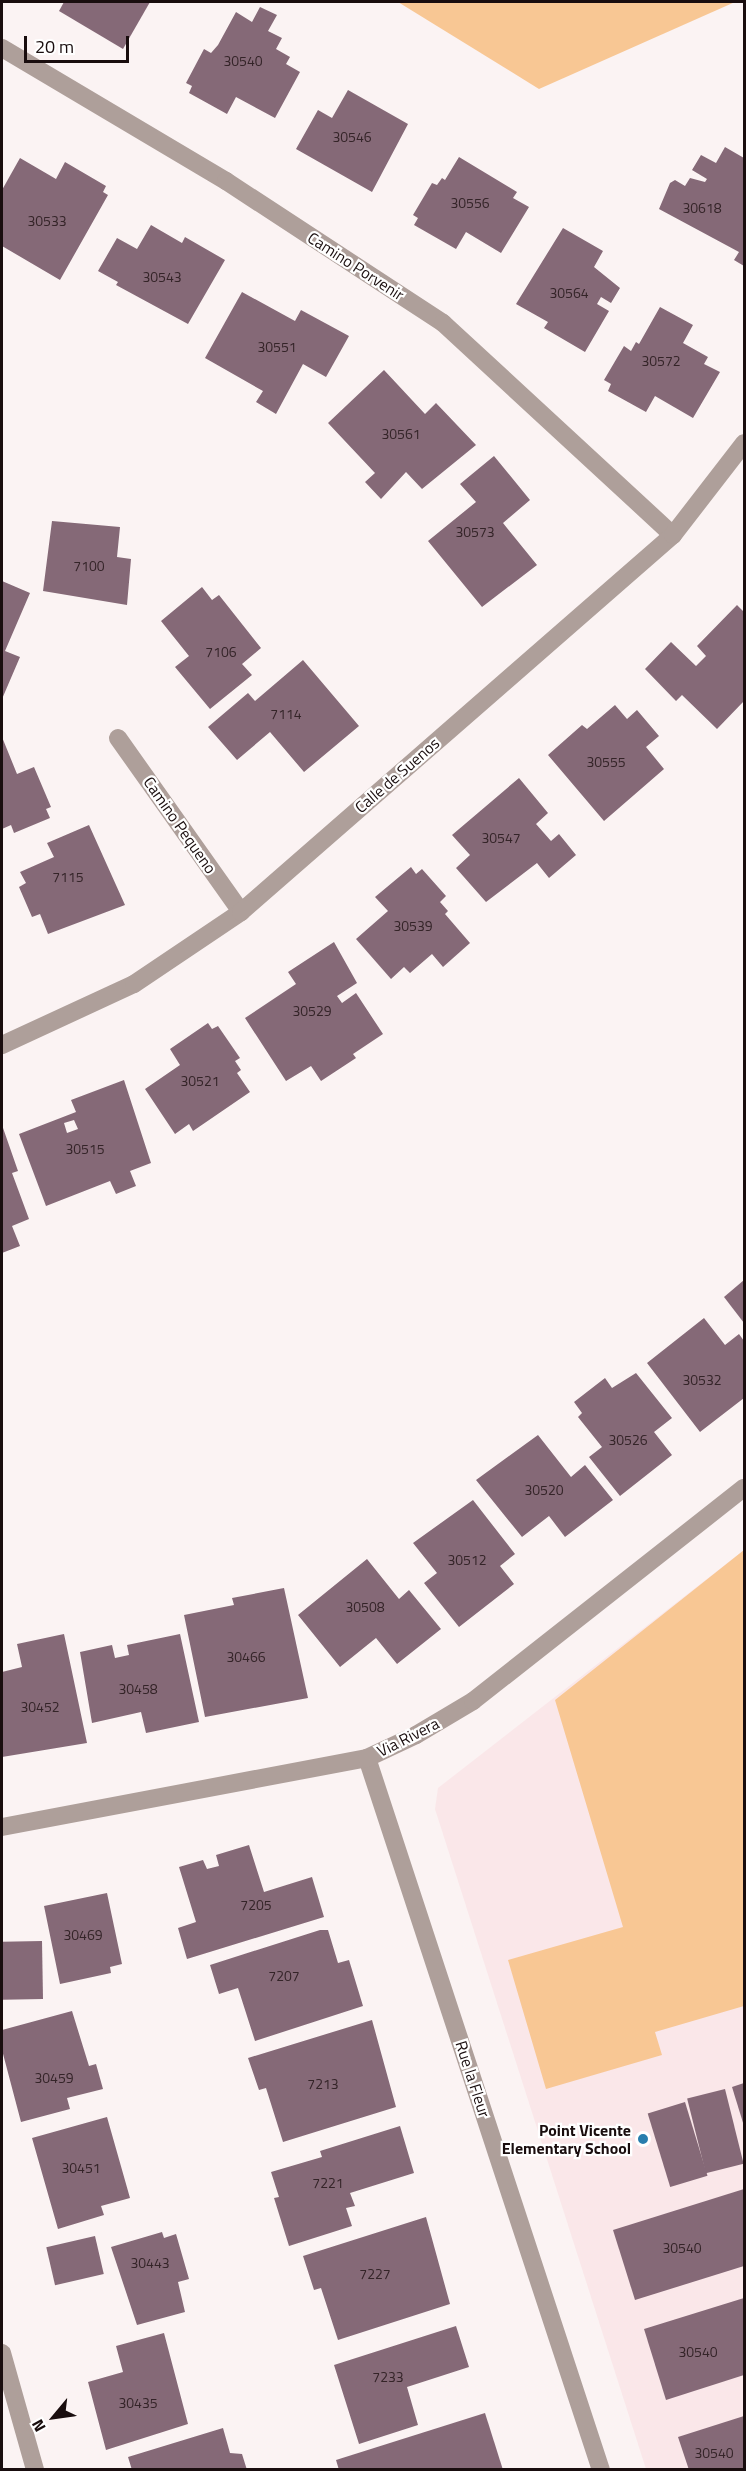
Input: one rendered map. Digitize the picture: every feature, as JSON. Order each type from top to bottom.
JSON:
[{"type":"street","name":"Camino Porvenir","points":[[2,48],[225,181],[443,323],[673,535]]},
{"type":"street","name":"Calle de Suenos","points":[[2,1045],[134,984],[241,912],[673,535],[744,443]]},
{"type":"street","name":"Camino Pequeno","points":[[118,738],[241,912]]},
{"type":"street","name":"Via Rivera","points":[[2,1827],[367,1758],[416,1735],[473,1701],[744,1488]]},
{"type":"street","name":"Rue la Fleur","points":[[367,1758],[601,2469]]},
{"type":"street","points":[[2,2353],[35,2469]]},
{"type":"shaded area","points":[[398,2],[735,2],[539,89]]},
{"type":"shaded area","name":"Point Vicente Elementary School","points":[[744,1550],[744,2469],[646,2469],[435,1809],[438,1788]]},
{"type":"shaded area","points":[[744,1550],[744,2006],[655,2032],[662,2055],[546,2089],[508,1960],[623,1927],[555,1700]]},
{"type":"building","points":[[64,2],[150,2],[123,49],[59,11]]},
{"type":"building","points":[[260,7],[277,15],[268,31],[282,38],[276,49],[290,57],[286,64],[300,72],[275,118],[236,97],[227,114],[189,93],[192,86],[186,83],[204,49],[211,53],[218,45],[236,12],[252,22]]},
{"type":"building","points":[[348,90],[408,124],[372,192],[296,149],[318,110],[332,118]]},
{"type":"building","points":[[725,147],[744,158],[744,266],[734,260],[739,252],[659,209],[670,183],[675,180],[685,186],[690,178],[705,182],[707,179],[692,170],[701,155],[716,163]]},
{"type":"building","points":[[459,157],[517,192],[513,198],[529,207],[501,253],[466,232],[456,249],[414,225],[418,218],[413,215],[432,183],[437,185],[442,178],[445,180]]},
{"type":"building","points":[[20,158],[56,179],[65,162],[106,186],[103,192],[108,195],[60,280],[2,246],[2,190]]},
{"type":"building","points":[[151,225],[182,243],[185,237],[225,260],[188,324],[116,285],[118,282],[98,271],[117,238],[137,249]]},
{"type":"building","points":[[563,228],[603,251],[594,267],[620,288],[611,303],[601,297],[597,304],[609,311],[585,352],[544,328],[548,322],[516,304]]},
{"type":"building","points":[[242,292],[295,321],[301,310],[349,336],[326,377],[303,364],[276,414],[256,402],[263,391],[205,358]]},
{"type":"building","points":[[660,307],[693,325],[683,343],[708,357],[704,364],[720,372],[693,418],[655,396],[646,412],[608,391],[611,384],[604,380],[624,346],[631,351],[636,342],[639,344]]},
{"type":"building","points":[[384,370],[425,414],[436,403],[476,445],[422,489],[406,472],[381,499],[365,482],[375,473],[328,423]]},
{"type":"building","points":[[494,456],[530,500],[503,523],[537,565],[482,607],[428,541],[476,502],[460,484]]},
{"type":"building","points":[[52,521],[120,527],[117,557],[131,559],[127,605],[43,591]]},
{"type":"building","points":[[2,581],[30,593],[5,651],[20,657],[2,699]]},
{"type":"building","points":[[202,587],[212,600],[219,595],[261,648],[242,664],[252,675],[210,709],[175,667],[189,656],[161,621]]},
{"type":"building","points":[[737,605],[744,612],[744,701],[717,729],[682,695],[676,701],[645,669],[671,642],[696,666],[706,656],[697,646]]},
{"type":"building","points":[[303,660],[359,726],[304,772],[270,732],[237,760],[208,727],[248,693],[255,701]]},
{"type":"building","points":[[615,705],[627,719],[637,710],[659,736],[646,747],[664,769],[604,821],[548,755],[582,725],[587,729]]},
{"type":"building","points":[[2,737],[17,774],[34,767],[51,807],[46,809],[50,818],[14,833],[11,825],[2,829]]},
{"type":"building","points":[[519,778],[548,813],[536,824],[551,841],[559,834],[576,855],[549,878],[537,863],[486,902],[456,868],[470,855],[452,835]]},
{"type":"building","points":[[89,825],[125,905],[48,934],[40,914],[32,917],[19,887],[26,883],[20,872],[54,857],[47,843]]},
{"type":"building","points":[[411,867],[416,874],[422,869],[446,896],[440,902],[448,911],[445,914],[470,943],[443,967],[432,954],[410,973],[404,967],[391,979],[356,939],[388,911],[375,897]]},
{"type":"building","points":[[334,942],[357,983],[337,996],[342,1003],[356,993],[383,1034],[353,1054],[356,1058],[321,1081],[311,1066],[286,1081],[245,1018],[296,984],[288,972]]},
{"type":"building","points":[[208,1023],[212,1029],[218,1026],[240,1058],[235,1061],[241,1070],[237,1073],[250,1092],[193,1131],[189,1124],[175,1134],[145,1089],[180,1065],[170,1049]]},
{"type":"building","points":[[124,1080],[151,1163],[130,1171],[136,1186],[116,1194],[110,1181],[46,1206],[19,1134],[76,1112],[71,1100]],"holes":[[[74,1120],[78,1129],[67,1133],[64,1123]]]},
{"type":"building","points":[[2,1125],[18,1171],[12,1173],[29,1219],[12,1226],[20,1246],[2,1253]]},
{"type":"building","points":[[744,1280],[744,1323],[724,1297]]},
{"type":"building","points":[[704,1318],[725,1345],[739,1334],[744,1341],[744,1398],[700,1432],[647,1363]]},
{"type":"building","points":[[636,1373],[672,1418],[654,1432],[672,1455],[620,1496],[589,1457],[602,1447],[578,1417],[582,1413],[574,1402],[605,1378],[612,1388]]},
{"type":"building","points":[[538,1435],[571,1477],[585,1465],[613,1500],[565,1537],[549,1516],[522,1537],[476,1480]]},
{"type":"building","points":[[473,1500],[515,1554],[500,1566],[514,1584],[459,1627],[424,1583],[437,1573],[413,1543]]},
{"type":"building","points":[[367,1559],[399,1599],[409,1590],[441,1629],[397,1664],[376,1638],[340,1667],[298,1615]]},
{"type":"building","points":[[284,1588],[308,1698],[205,1717],[184,1615],[234,1605],[232,1598]]},
{"type":"building","points":[[64,1634],[87,1743],[2,1757],[2,1672],[22,1667],[17,1644]]},
{"type":"building","points":[[180,1634],[199,1722],[146,1733],[141,1712],[92,1723],[80,1652],[112,1645],[115,1658],[129,1655],[127,1645]]},
{"type":"building","points":[[249,1845],[264,1892],[312,1877],[324,1917],[187,1959],[178,1928],[196,1922],[179,1867],[203,1860],[207,1869],[219,1866],[216,1855]]},
{"type":"building","points":[[107,1893],[122,1964],[110,1967],[111,1973],[60,1984],[44,1906]]},
{"type":"building","points":[[320,1930],[328,1930],[338,1963],[349,1960],[363,2006],[255,2041],[238,1988],[219,1994],[210,1965]]},
{"type":"building","points":[[42,1941],[43,1999],[3,2000],[2,1942]]},
{"type":"building","points":[[72,2011],[89,2066],[96,2064],[103,2089],[67,2098],[70,2109],[21,2122],[2,2050],[2,2030]]},
{"type":"building","points":[[372,2020],[396,2107],[283,2142],[266,2088],[259,2090],[248,2058]]},
{"type":"building","points":[[744,2083],[744,2126],[732,2087]]},
{"type":"building","points":[[725,2089],[744,2164],[706,2173],[687,2098]]},
{"type":"building","points":[[685,2102],[708,2176],[670,2187],[648,2113]]},
{"type":"building","points":[[107,2117],[130,2198],[101,2206],[104,2215],[58,2229],[32,2138]]},
{"type":"building","points":[[400,2126],[414,2173],[350,2193],[355,2206],[346,2208],[352,2226],[289,2246],[274,2198],[279,2197],[271,2172],[322,2157],[320,2151]]},
{"type":"building","points":[[744,2189],[744,2266],[635,2300],[613,2230]]},
{"type":"building","points":[[426,2217],[450,2304],[338,2340],[321,2288],[314,2290],[303,2256]]},
{"type":"building","points":[[162,2232],[164,2238],[176,2234],[189,2279],[178,2282],[185,2312],[137,2325],[111,2247]]},
{"type":"building","points":[[95,2236],[104,2274],[55,2285],[46,2247]]},
{"type":"building","points":[[744,2298],[744,2375],[666,2400],[644,2329]]},
{"type":"building","points":[[456,2326],[469,2367],[407,2387],[418,2425],[359,2444],[334,2365]]},
{"type":"building","points":[[164,2333],[188,2424],[106,2450],[88,2382],[123,2372],[116,2346]]},
{"type":"building","points":[[485,2413],[503,2470],[339,2470],[336,2460]]},
{"type":"building","points":[[744,2416],[744,2470],[689,2470],[678,2437]]},
{"type":"building","points":[[223,2428],[230,2453],[242,2454],[247,2470],[132,2470],[128,2457]]},
{"type":"place","name":"Point Vicente Elementary School","points":[[643,2139]]}]
